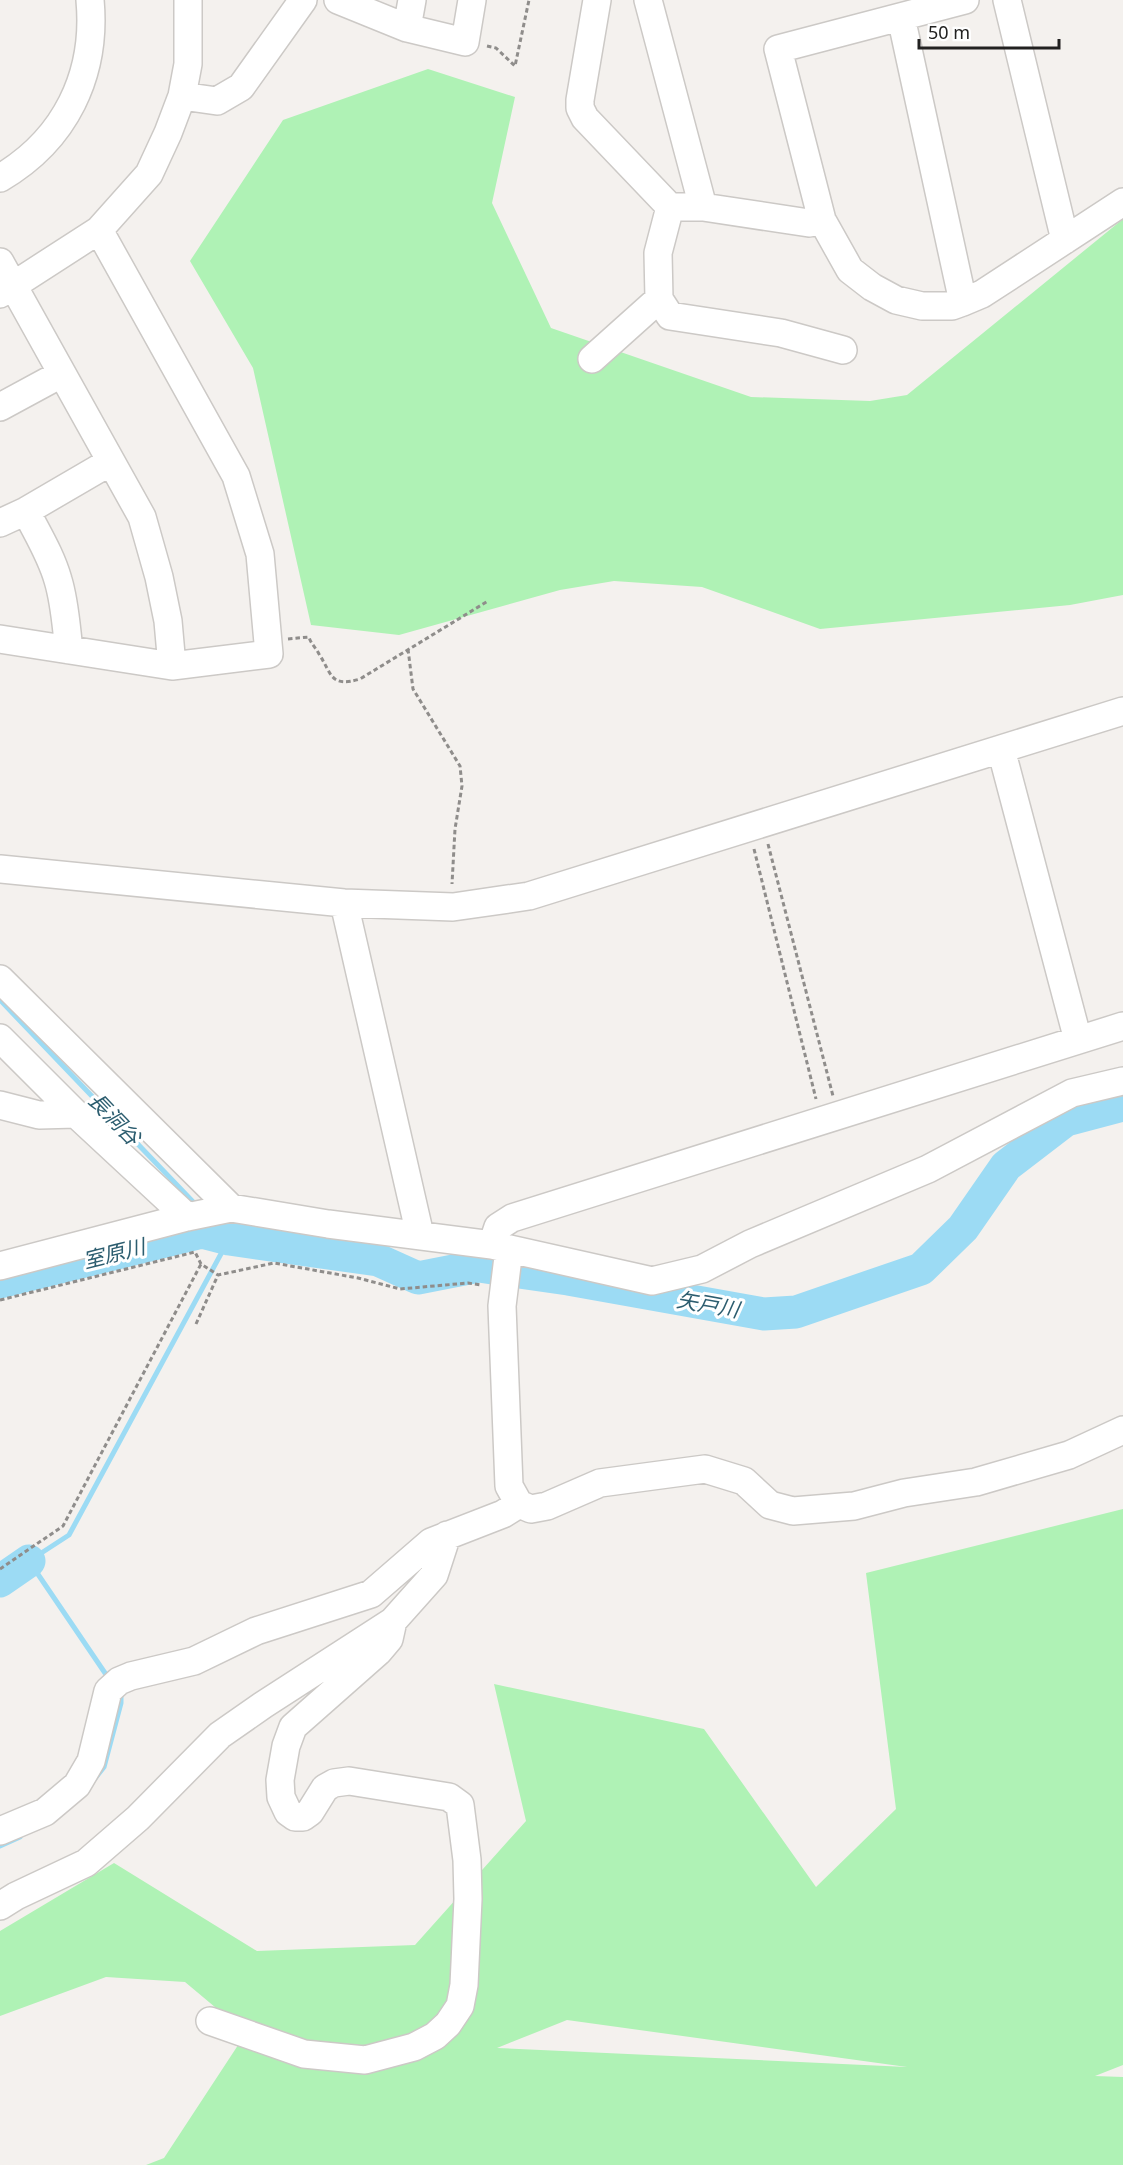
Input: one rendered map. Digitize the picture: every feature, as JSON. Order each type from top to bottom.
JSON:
[{"type":"street","points":[[0,178],[21,166],[39,150],[53,134],[72,102],[89,50],[92,20],[90,0]]},
{"type":"street","points":[[7,291],[99,230],[149,174],[182,96],[188,64],[188,0]]},
{"type":"street","points":[[182,96],[217,101],[241,87],[303,0]]},
{"type":"street","points":[[338,0],[408,28],[465,42],[472,0]]},
{"type":"street","points":[[408,28],[412,0]]},
{"type":"street","points":[[597,0],[580,108],[585,118],[670,207],[703,207],[809,223],[822,220]]},
{"type":"street","points":[[648,0],[703,207]]},
{"type":"street","points":[[965,0],[778,49],[822,220],[850,270],[872,287],[896,300],[922,306],[952,306],[982,294],[1123,202]]},
{"type":"street","points":[[1007,0],[1065,240]]},
{"type":"street","points":[[901,17],[963,302]]},
{"type":"street","points":[[670,207],[658,253],[659,299],[670,316],[781,333],[843,350]]},
{"type":"street","points":[[0,639],[172,666],[269,654],[260,554],[236,476],[99,230]]},
{"type":"street","points":[[0,262],[7,291],[61,374],[142,517],[153,550],[168,621],[172,666]]},
{"type":"street","points":[[592,358],[659,299]]},
{"type":"street","points":[[0,407],[61,374]]},
{"type":"street","points":[[0,523],[26,511],[110,462]]},
{"type":"street","points":[[26,511],[58,578],[64,604],[69,650]]},
{"type":"street","points":[[0,869],[344,903],[453,907],[529,896],[1123,711]]},
{"type":"street","points":[[1001,749],[1078,1040]]},
{"type":"street","points":[[344,903],[420,1235]]},
{"type":"street","points":[[0,979],[224,1210]]},
{"type":"street","points":[[1123,1026],[512,1218],[498,1227],[504,1286],[501,1306],[509,1486],[519,1504],[531,1509],[548,1506],[600,1483],[705,1469],[744,1481],[770,1505],[793,1511],[854,1506],[904,1494],[976,1482],[1069,1455],[1123,1430]]},
{"type":"street","points":[[0,1038],[76,1113],[187,1216]]},
{"type":"street","points":[[0,1266],[187,1216],[224,1210],[500,1247],[652,1281],[702,1269],[750,1244],[928,1170],[1072,1093],[1123,1081]]},
{"type":"street","points":[[0,1105],[39,1115],[76,1113]]},
{"type":"street","points":[[0,1832],[45,1812],[77,1785],[91,1761],[108,1691],[119,1681],[194,1661],[256,1631],[371,1594],[431,1542],[503,1514],[519,1504]]},
{"type":"street","points":[[0,1906],[86,1863],[138,1818],[220,1735],[263,1704],[393,1621],[434,1575],[447,1535]]},
{"type":"street","points":[[210,2020],[304,2054],[365,2060],[414,2046],[435,2036],[448,2024],[460,2006],[464,1985],[468,1899],[467,1860],[460,1805],[449,1797],[349,1781],[334,1783],[325,1788],[310,1812],[303,1817],[295,1817],[288,1812],[281,1797],[280,1780],[286,1746],[293,1727],[378,1652],[389,1639],[393,1621]]},
{"type":"path","points":[[465,42],[496,48],[515,66],[528,0]]},
{"type":"path","points":[[269,641],[309,637],[332,678],[340,682],[360,680],[488,601]]},
{"type":"path","points":[[408,649],[413,689],[460,766],[462,776],[455,830],[451,893],[453,907]]},
{"type":"path","points":[[756,826],[829,1118]]},
{"type":"path","points":[[756,826],[829,1118]]},
{"type":"path","points":[[0,1300],[195,1252],[201,1264],[218,1275],[274,1263],[358,1278],[400,1289],[468,1283],[504,1286]]},
{"type":"path","points":[[0,1569],[63,1526],[201,1264]]},
{"type":"path","points":[[196,1324],[218,1275]]},
{"type":"green space","points":[[428,69],[515,97],[492,203],[551,328],[751,397],[870,401],[907,395],[1123,219],[1123,595],[1070,605],[820,629],[702,587],[614,581],[560,590],[399,635],[311,625],[253,368],[190,261],[283,120]]},
{"type":"green space","points":[[1123,1509],[1123,2065],[1095,2076],[1123,2077],[1123,2165],[146,2165],[164,2158],[246,2033],[185,1982],[106,1977],[0,2016],[0,1931],[114,1863],[257,1951],[415,1945],[526,1821],[494,1684],[704,1729],[816,1887],[896,1809],[866,1573]],"holes":[[[567,2020],[907,2067],[497,2048]]]},
{"type":"waterway","name":"長洞谷","points":[[0,1000],[198,1207]]},
{"type":"waterway","name":"矢戸川","points":[[0,1282],[202,1232],[229,1239],[378,1260],[418,1278],[479,1266],[568,1279],[764,1314],[796,1312],[921,1269],[963,1228],[1006,1166],[1066,1120],[1123,1105]]},
{"type":"waterway","points":[[105,1673],[29,1561],[69,1535],[229,1239],[211,1220]]},
{"type":"waterway","name":"矢戸川","points":[[0,1581],[29,1561]]},
{"type":"waterway","points":[[93,1781],[104,1767],[121,1703],[121,1695]]},
{"type":"waterway","points":[[0,1846],[20,1837]]},
{"type":"water label","name":"室原川","points":[[114,1254]]}]
